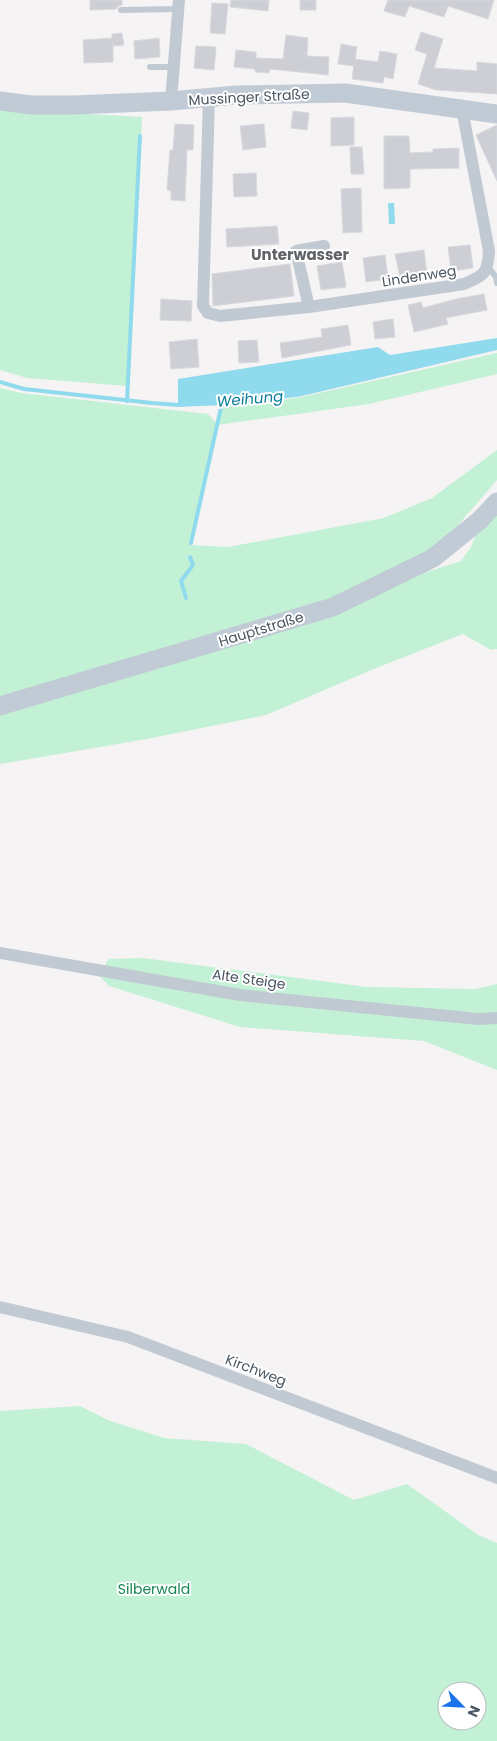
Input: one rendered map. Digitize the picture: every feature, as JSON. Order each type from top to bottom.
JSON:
[{"type":"main road","name":"Mussinger Straße","points":[[0,102],[74,106],[265,94],[345,93],[497,114]]},
{"type":"main road","name":"Hauptstraße","points":[[0,706],[333,608],[433,558],[480,520],[497,502]]},
{"type":"street","points":[[171,101],[178,5]]},
{"type":"street","name":"Lindenweg","points":[[209,97],[203,306],[208,313],[220,316],[309,307],[464,284],[479,278],[488,267]]},
{"type":"street","points":[[462,109],[489,251],[488,267]]},
{"type":"street","points":[[309,307],[296,251],[324,246]]},
{"type":"street","name":"Alte Steige","points":[[0,953],[240,995],[478,1019],[497,1018]]},
{"type":"street","name":"Kirchweg","points":[[0,1307],[128,1337],[497,1478]]},
{"type":"lane","points":[[121,10],[178,5]]},
{"type":"lane","points":[[150,67],[173,67]]},
{"type":"lane","points":[[488,267],[496,277],[497,283]]},
{"type":"green space","points":[[0,109],[142,117],[128,386],[27,378],[0,370]]},
{"type":"green space","points":[[497,353],[497,374],[369,404],[217,425],[190,545],[228,547],[384,518],[432,498],[497,450],[497,480],[452,532],[420,574],[461,561],[471,547],[477,531],[497,512],[497,649],[491,650],[463,634],[376,668],[266,715],[147,739],[0,764],[0,388],[21,393],[208,414],[217,424],[221,407],[297,398]]},
{"type":"green space","points":[[143,958],[367,987],[476,989],[497,984],[497,1070],[424,1041],[240,1027],[109,986],[98,974],[109,959]]},
{"type":"green space","name":"Silberwald","points":[[80,1406],[110,1421],[164,1438],[246,1444],[354,1500],[407,1484],[478,1535],[497,1543],[497,1741],[0,1741],[0,1411]]},
{"type":"water","points":[[388,203],[394,203],[395,224],[389,224]]},
{"type":"water","points":[[497,338],[497,348],[297,395],[222,403],[178,405],[178,379],[378,347],[390,355]]},
{"type":"building","points":[[90,0],[122,0],[122,5],[116,9],[90,10]]},
{"type":"building","points":[[231,0],[269,0],[268,11],[230,7]]},
{"type":"building","points":[[300,0],[316,0],[316,10],[300,10]]},
{"type":"building","points":[[388,0],[494,0],[488,19],[448,6],[444,17],[409,6],[405,17],[384,11]]},
{"type":"building","points":[[212,3],[228,4],[225,34],[210,33]]},
{"type":"building","points":[[421,32],[443,39],[434,68],[477,71],[477,62],[497,64],[497,94],[436,90],[418,84],[427,54],[415,50]]},
{"type":"building","points":[[122,33],[124,45],[113,46],[113,62],[84,63],[83,40],[112,38],[112,34]]},
{"type":"building","points":[[286,35],[308,38],[307,56],[329,57],[328,75],[270,69],[269,73],[255,72],[255,69],[234,67],[236,50],[256,52],[256,58],[283,59]]},
{"type":"building","points":[[159,38],[160,57],[135,59],[134,41]]},
{"type":"building","points":[[341,44],[357,47],[355,59],[378,62],[380,51],[397,54],[393,79],[384,77],[383,83],[352,79],[354,66],[338,64]]},
{"type":"building","points":[[196,46],[216,47],[214,70],[194,68]]},
{"type":"building","points":[[293,111],[309,113],[307,130],[291,128]]},
{"type":"building","points":[[354,117],[354,145],[331,146],[331,118]]},
{"type":"building","points":[[175,124],[194,125],[193,150],[187,150],[185,201],[171,200],[171,191],[167,190],[170,150],[173,150]]},
{"type":"building","points":[[264,124],[266,147],[243,150],[240,126]]},
{"type":"building","points":[[497,125],[497,181],[476,135]]},
{"type":"building","points":[[384,136],[409,136],[410,153],[433,152],[433,149],[459,148],[459,168],[410,169],[410,188],[384,189]]},
{"type":"building","points":[[350,147],[362,147],[364,174],[351,174]]},
{"type":"building","points":[[256,173],[257,196],[234,197],[233,174]]},
{"type":"building","points":[[361,188],[362,232],[343,233],[341,189]]},
{"type":"building","points":[[277,226],[279,244],[227,247],[226,229]]},
{"type":"building","points":[[470,245],[473,268],[451,271],[448,247]]},
{"type":"building","points":[[424,250],[427,273],[400,277],[395,254]]},
{"type":"building","points":[[385,255],[388,279],[366,282],[363,258]]},
{"type":"building","points":[[342,262],[346,287],[321,290],[317,266]]},
{"type":"building","points":[[290,264],[294,296],[213,306],[212,274]]},
{"type":"building","points":[[484,294],[487,310],[446,318],[448,324],[414,332],[408,305],[421,302],[423,308]]},
{"type":"building","points":[[161,299],[192,301],[191,321],[160,320]]},
{"type":"building","points":[[393,319],[395,337],[375,339],[373,322]]},
{"type":"building","points":[[348,325],[351,345],[282,358],[280,343],[322,337],[321,329]]},
{"type":"building","points":[[197,339],[199,367],[171,369],[169,342]]},
{"type":"building","points":[[257,340],[259,362],[239,363],[238,341]]},
{"type":"waterway","points":[[127,401],[140,136]]},
{"type":"waterway","name":"Weihung","points":[[0,382],[24,389],[152,403],[178,405],[222,403],[297,395],[497,348]]},
{"type":"waterway","points":[[191,543],[222,403]]},
{"type":"waterway","points":[[186,598],[181,581],[193,565],[190,557]]},
{"type":"district","name":"Unterwasser","points":[[300,255]]}]
